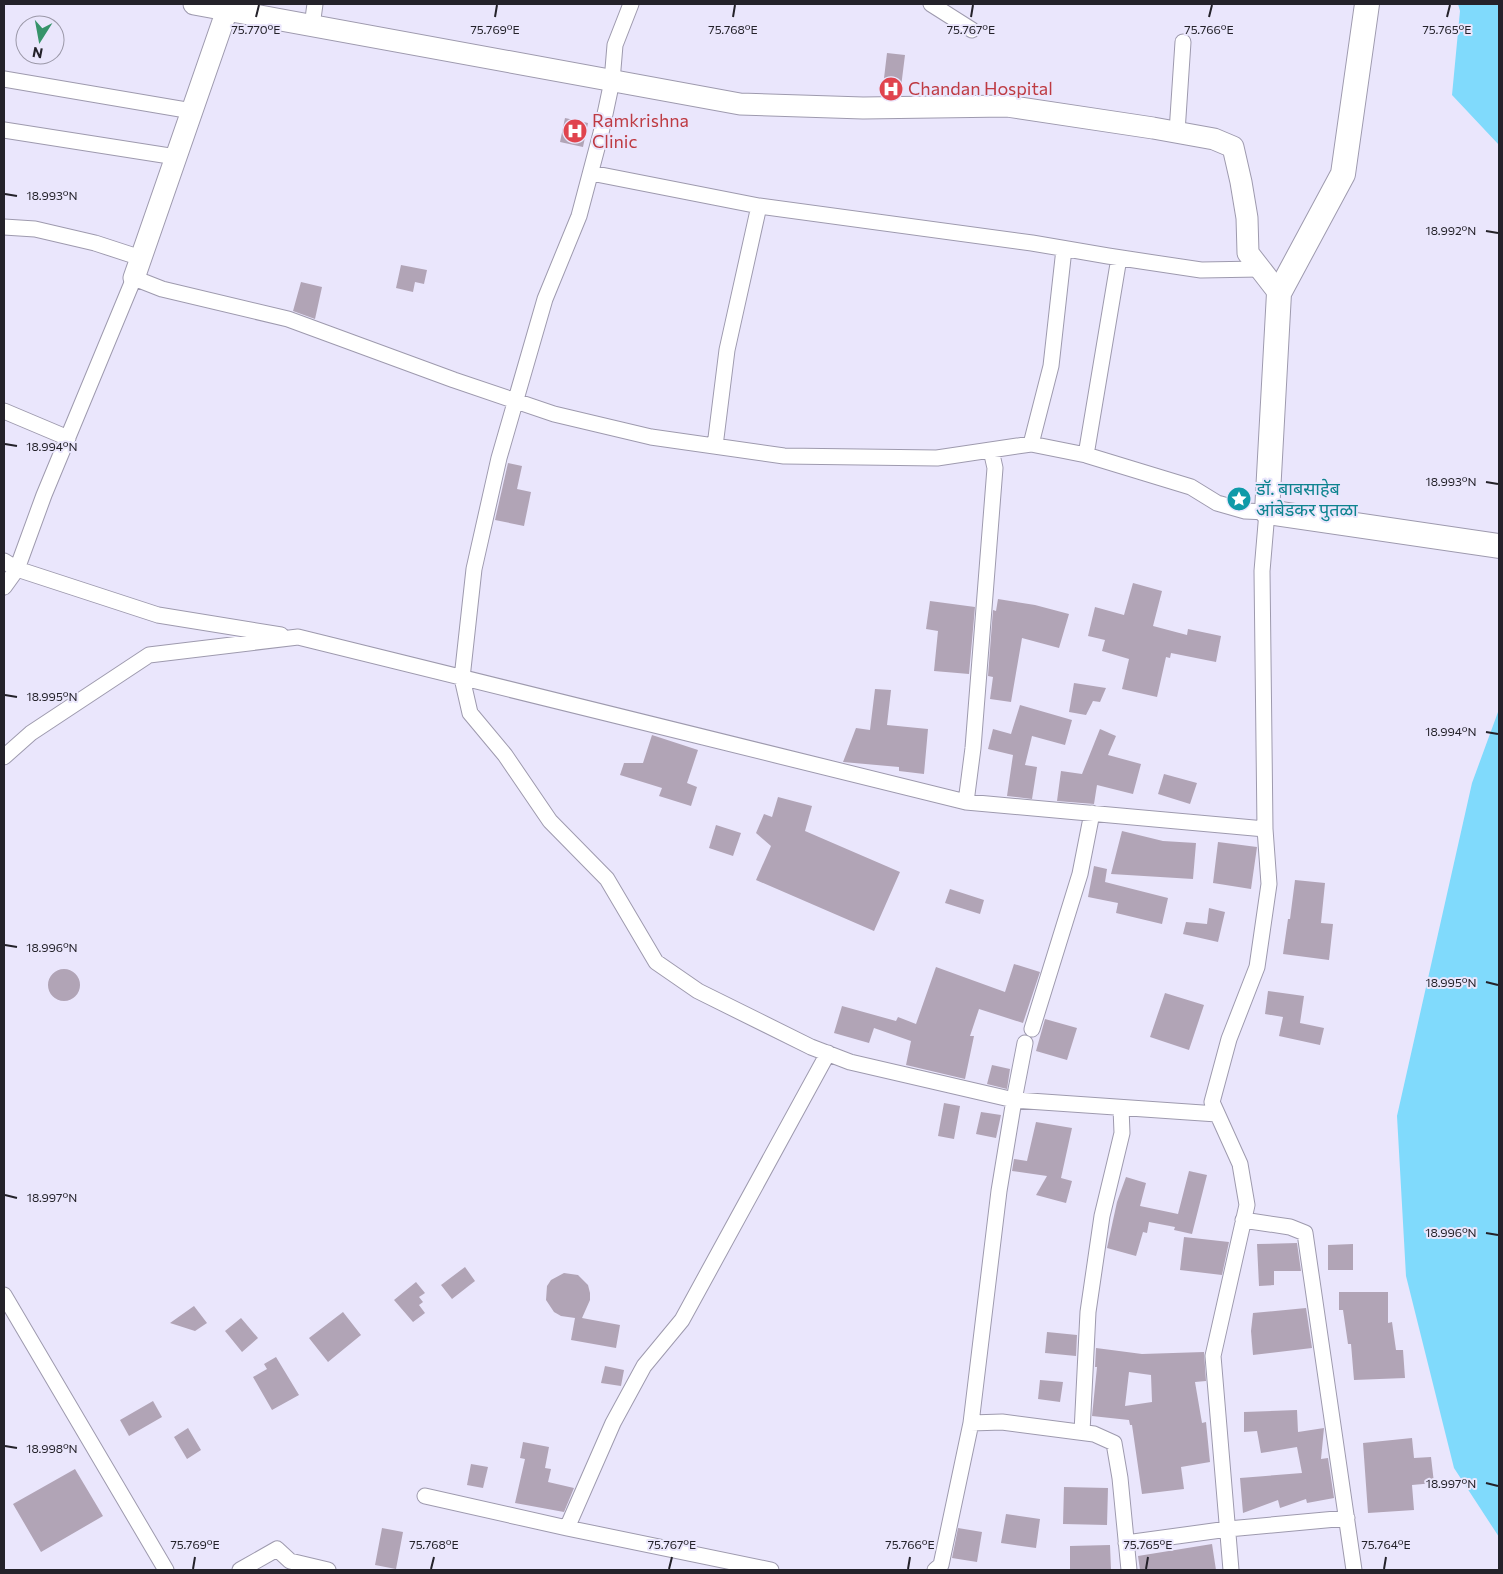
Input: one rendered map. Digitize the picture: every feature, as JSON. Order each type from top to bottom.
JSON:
[{"type":"main road","points":[[1367,4],[1343,174],[1279,293],[1267,512],[1494,545]]},
{"type":"street","points":[[194,4],[740,104],[863,108],[1007,106],[1214,139],[1233,147],[1240,174],[1247,218],[1248,253],[1279,293]]},
{"type":"street","points":[[312,26],[316,4]]},
{"type":"street","points":[[631,4],[615,45],[612,81],[580,216],[545,299],[499,458],[474,568],[462,678],[470,714],[505,755],[550,821],[608,879],[656,962],[698,991],[811,1047],[850,1062],[1014,1100],[1217,1114]]},
{"type":"street","points":[[931,4],[972,30]]},
{"type":"street","points":[[4,587],[17,569],[44,495],[134,278],[227,10]]},
{"type":"street","points":[[1177,132],[1183,42]]},
{"type":"street","points":[[4,79],[192,111]]},
{"type":"street","points":[[4,130],[176,157]]},
{"type":"street","points":[[591,173],[759,206],[895,223],[1201,270],[1260,269]]},
{"type":"street","points":[[715,446],[727,350],[759,206]]},
{"type":"street","points":[[4,227],[35,229],[95,243],[141,258]]},
{"type":"street","points":[[1031,444],[1051,366],[1064,249]]},
{"type":"street","points":[[1086,455],[1119,258]]},
{"type":"street","points":[[134,278],[162,289],[288,319],[454,380],[554,414],[651,436],[784,456],[937,458],[1031,444],[1086,455],[1190,488],[1217,503],[1245,511],[1267,512],[1262,571],[1265,829],[1268,884],[1257,967],[1229,1039],[1212,1102],[1240,1164],[1247,1205],[1212,1356],[1231,1570]]},
{"type":"street","points":[[4,411],[68,438]]},
{"type":"street","points":[[966,802],[974,738],[995,468],[991,450]]},
{"type":"street","points":[[4,561],[17,569],[158,615],[298,637],[966,802],[1265,829]]},
{"type":"street","points":[[4,757],[31,733],[149,655],[298,637]]},
{"type":"street","points":[[1032,1029],[1080,874],[1092,813]]},
{"type":"street","points":[[935,1570],[941,1565],[971,1423],[999,1191],[1025,1043]]},
{"type":"street","points":[[567,1528],[613,1422],[644,1366],[682,1320],[828,1053]]},
{"type":"street","points":[[1082,1432],[1088,1312],[1102,1216],[1122,1133],[1121,1108]]},
{"type":"street","points":[[1244,1220],[1290,1226],[1305,1233],[1354,1570]]},
{"type":"street","points":[[4,1295],[166,1570]]},
{"type":"street","points":[[971,1423],[1002,1422],[1082,1432],[1094,1434],[1114,1443],[1120,1478],[1129,1570]]},
{"type":"street","points":[[425,1496],[747,1568],[771,1570]]},
{"type":"street","points":[[1126,1543],[1347,1518]]},
{"type":"street","points":[[240,1570],[277,1548],[290,1561],[328,1570]]},
{"type":"water","points":[[1458,4],[1499,4],[1499,145],[1452,95],[1460,11]]},
{"type":"water","points":[[1499,702],[1499,1537],[1454,1468],[1406,1276],[1397,1116],[1472,783],[1498,712]]},
{"type":"building","points":[[887,53],[905,55],[900,95],[882,95]]},
{"type":"building","points":[[565,118],[588,123],[583,147],[560,142]]},
{"type":"building","points":[[401,265],[427,270],[424,284],[415,282],[413,292],[396,288]]},
{"type":"building","points":[[301,282],[322,287],[315,319],[293,311]]},
{"type":"building","points":[[508,463],[522,466],[517,489],[531,492],[524,526],[495,520]]},
{"type":"building","points":[[1133,583],[1162,591],[1153,626],[1187,635],[1188,629],[1221,636],[1216,662],[1171,653],[1170,658],[1166,657],[1157,697],[1122,689],[1129,659],[1102,651],[1105,640],[1088,636],[1095,607],[1124,615]]},
{"type":"building","points":[[998,599],[1035,605],[1069,614],[1059,648],[1022,638],[1011,702],[990,699],[993,677],[988,676],[993,610],[996,611]]},
{"type":"building","points":[[930,601],[975,607],[969,674],[934,671],[938,631],[926,629]]},
{"type":"building","points":[[1074,683],[1106,688],[1100,702],[1093,701],[1086,715],[1069,712]]},
{"type":"building","points":[[875,689],[891,690],[887,725],[928,729],[924,774],[899,771],[899,767],[843,762],[856,728],[870,730]]},
{"type":"building","points":[[1020,705],[1072,720],[1065,745],[1032,736],[1025,765],[1037,767],[1032,799],[1007,796],[1013,755],[988,749],[993,729],[1011,734]]},
{"type":"building","points":[[1100,729],[1116,736],[1108,755],[1141,764],[1133,794],[1097,785],[1094,804],[1057,801],[1061,771],[1082,774]]},
{"type":"building","points":[[652,735],[698,750],[687,783],[697,787],[691,806],[659,796],[662,788],[620,775],[624,763],[643,763]]},
{"type":"building","points":[[1164,774],[1197,783],[1190,804],[1158,794]]},
{"type":"building","points":[[778,797],[812,806],[805,831],[900,872],[874,931],[756,880],[771,846],[756,833],[764,814],[772,817]]},
{"type":"building","points":[[716,825],[741,833],[733,856],[709,848]]},
{"type":"building","points":[[1122,831],[1163,841],[1196,843],[1193,879],[1111,874]]},
{"type":"building","points":[[1218,842],[1257,847],[1251,889],[1213,883]]},
{"type":"building","points":[[1094,866],[1107,869],[1105,882],[1168,898],[1162,924],[1116,913],[1118,903],[1088,897]]},
{"type":"building","points":[[1295,880],[1325,883],[1321,923],[1333,924],[1329,960],[1283,954]]},
{"type":"building","points":[[950,889],[984,900],[980,914],[945,903]]},
{"type":"building","points":[[1209,908],[1225,912],[1218,942],[1183,934],[1186,922],[1207,924]]},
{"type":"building","points":[[1014,964],[1040,972],[1023,1023],[979,1009],[970,1036],[974,1036],[965,1079],[906,1065],[911,1041],[874,1028],[869,1043],[834,1033],[842,1006],[896,1021],[898,1017],[916,1024],[936,967],[1005,992]]},
{"type":"building","points":[[64,969],[70,970],[75,974],[79,979],[79,991],[75,996],[70,1000],[64,1001],[58,1000],[53,996],[49,991],[48,985],[49,979],[53,974],[58,970]]},
{"type":"building","points":[[1268,991],[1304,996],[1300,1023],[1324,1028],[1320,1045],[1279,1036],[1283,1017],[1265,1014]]},
{"type":"building","points":[[1165,993],[1204,1005],[1189,1050],[1150,1037]]},
{"type":"building","points":[[1045,1019],[1077,1028],[1067,1060],[1036,1051]]},
{"type":"building","points":[[992,1065],[1010,1069],[1007,1089],[987,1084]]},
{"type":"building","points":[[944,1103],[960,1106],[954,1139],[938,1136]]},
{"type":"building","points":[[981,1112],[1001,1115],[996,1138],[976,1134]]},
{"type":"building","points":[[1036,1122],[1072,1128],[1061,1178],[1072,1181],[1066,1203],[1036,1195],[1047,1176],[1012,1171],[1014,1159],[1027,1161]]},
{"type":"building","points":[[1189,1171],[1207,1175],[1192,1234],[1174,1230],[1175,1227],[1149,1222],[1147,1233],[1143,1232],[1136,1256],[1107,1248],[1117,1202],[1126,1177],[1146,1183],[1140,1206],[1178,1214]]},
{"type":"building","points":[[1184,1237],[1229,1242],[1222,1275],[1180,1270]]},
{"type":"building","points":[[1297,1243],[1301,1271],[1274,1271],[1274,1285],[1259,1286],[1257,1244]]},
{"type":"building","points":[[1353,1244],[1353,1270],[1328,1270],[1328,1245]]},
{"type":"building","points":[[465,1267],[475,1281],[452,1299],[441,1285]]},
{"type":"building","points":[[564,1273],[578,1275],[588,1285],[590,1300],[582,1318],[620,1325],[616,1348],[571,1340],[575,1318],[561,1316],[554,1312],[546,1300],[547,1286],[551,1280]]},
{"type":"building","points":[[416,1282],[425,1293],[419,1297],[423,1302],[419,1305],[425,1313],[413,1322],[394,1300]]},
{"type":"building","points":[[1339,1292],[1388,1292],[1388,1323],[1392,1322],[1396,1350],[1403,1350],[1405,1378],[1354,1380],[1351,1344],[1348,1344],[1343,1310],[1339,1310]]},
{"type":"building","points":[[194,1306],[207,1323],[195,1331],[170,1323]]},
{"type":"building","points":[[1306,1308],[1312,1348],[1253,1355],[1251,1331],[1253,1313]]},
{"type":"building","points":[[343,1312],[361,1335],[328,1362],[309,1338]]},
{"type":"building","points":[[241,1318],[258,1338],[242,1352],[225,1331]]},
{"type":"building","points":[[1047,1332],[1077,1335],[1076,1356],[1045,1353]]},
{"type":"building","points":[[1096,1348],[1142,1354],[1204,1352],[1206,1381],[1195,1382],[1202,1423],[1206,1422],[1210,1462],[1181,1467],[1184,1489],[1142,1494],[1132,1425],[1130,1425],[1129,1420],[1092,1416],[1097,1367],[1095,1367]],"holes":[[[1129,1372],[1151,1375],[1152,1402],[1125,1406]]]},
{"type":"building","points":[[276,1357],[299,1395],[272,1410],[253,1377],[267,1369],[264,1364]]},
{"type":"building","points":[[605,1366],[624,1370],[621,1386],[601,1383]]},
{"type":"building","points":[[1040,1380],[1063,1382],[1060,1402],[1038,1399]]},
{"type":"building","points":[[153,1401],[162,1417],[129,1436],[120,1420]]},
{"type":"building","points":[[1297,1410],[1298,1432],[1324,1428],[1321,1459],[1328,1458],[1334,1498],[1307,1503],[1306,1499],[1280,1508],[1278,1500],[1243,1513],[1240,1478],[1302,1473],[1297,1447],[1261,1453],[1257,1431],[1244,1432],[1244,1412]]},
{"type":"building","points":[[188,1428],[201,1450],[187,1459],[174,1437]]},
{"type":"building","points":[[1412,1438],[1414,1458],[1431,1457],[1434,1483],[1412,1485],[1414,1510],[1368,1513],[1363,1443]]},
{"type":"building","points":[[523,1442],[549,1447],[545,1468],[551,1469],[548,1482],[574,1488],[564,1512],[515,1503],[525,1459],[520,1458]]},
{"type":"building","points":[[471,1464],[488,1467],[483,1488],[467,1485]]},
{"type":"building","points":[[75,1469],[103,1516],[41,1552],[13,1504]]},
{"type":"building","points":[[1064,1487],[1108,1488],[1107,1525],[1063,1524]]},
{"type":"building","points":[[1006,1514],[1040,1519],[1036,1548],[1001,1543]]},
{"type":"building","points":[[382,1528],[403,1532],[396,1569],[375,1565]]},
{"type":"building","points":[[958,1528],[982,1532],[977,1562],[952,1558]]},
{"type":"building","points":[[1212,1544],[1216,1570],[1140,1570],[1138,1556]]},
{"type":"building","points":[[1110,1545],[1111,1570],[1070,1570],[1070,1546]]},
{"type":"place","name":"Chandan Hospital","points":[[891,89]]},
{"type":"place","name":"Ramkrishna Clinic","points":[[575,131]]},
{"type":"place","name":"डॉ. बाबसाहेब आंबेडकर पुतळा","points":[[1239,499]]}]
